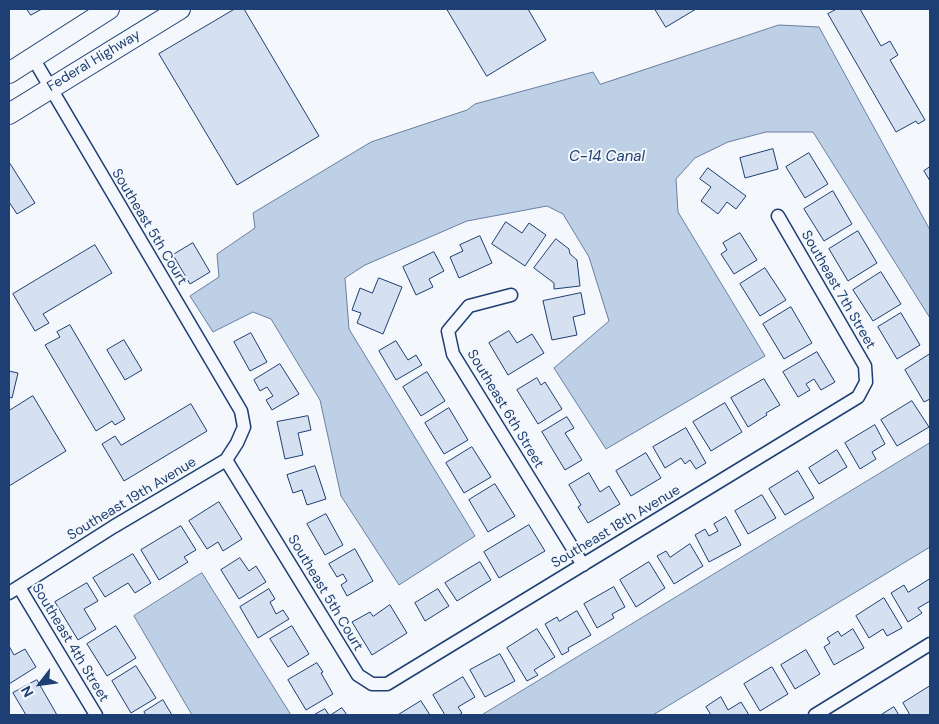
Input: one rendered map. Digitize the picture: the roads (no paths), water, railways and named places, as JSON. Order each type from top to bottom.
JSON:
[{"type":"main road","points":[[9,73],[109,9]]},
{"type":"main road","name":"Federal Highway","points":[[9,114],[180,9]]},
{"type":"street","name":"Southeast 5th Court","points":[[32,58],[241,411]]},
{"type":"street","name":"Southeast 7th Street","points":[[778,216],[865,366],[866,382]]},
{"type":"street","name":"Southeast 6th Street","points":[[511,295],[468,306],[448,331],[454,354],[583,565]]},
{"type":"street","name":"Southeast 18th Avenue","points":[[372,684],[387,684],[858,397],[866,382]]},
{"type":"street","name":"Southeast 19th Avenue","points":[[14,590],[113,527],[226,460],[238,443],[244,426],[241,411]]},
{"type":"street","name":"Southeast 5th Court","points":[[226,460],[358,675],[372,684]]},
{"type":"street","name":"Southeast 4th Street","points":[[14,590],[96,715]]},
{"type":"street","points":[[815,715],[930,644]]},
{"type":"water","name":"C-14 Canal","points":[[779,25],[819,27],[930,230],[930,318],[813,132],[766,132],[728,142],[695,158],[676,179],[678,212],[765,356],[606,449],[554,368],[609,321],[589,257],[563,214],[547,206],[467,221],[365,265],[345,278],[349,329],[475,536],[399,585],[341,496],[320,400],[271,319],[253,312],[213,332],[190,296],[219,277],[217,254],[255,228],[253,213],[371,142],[467,110],[475,104],[593,72],[600,84]]},
{"type":"water","points":[[930,443],[930,547],[653,715],[482,715]]},
{"type":"water","points":[[202,573],[291,715],[192,715],[134,616]]}]
